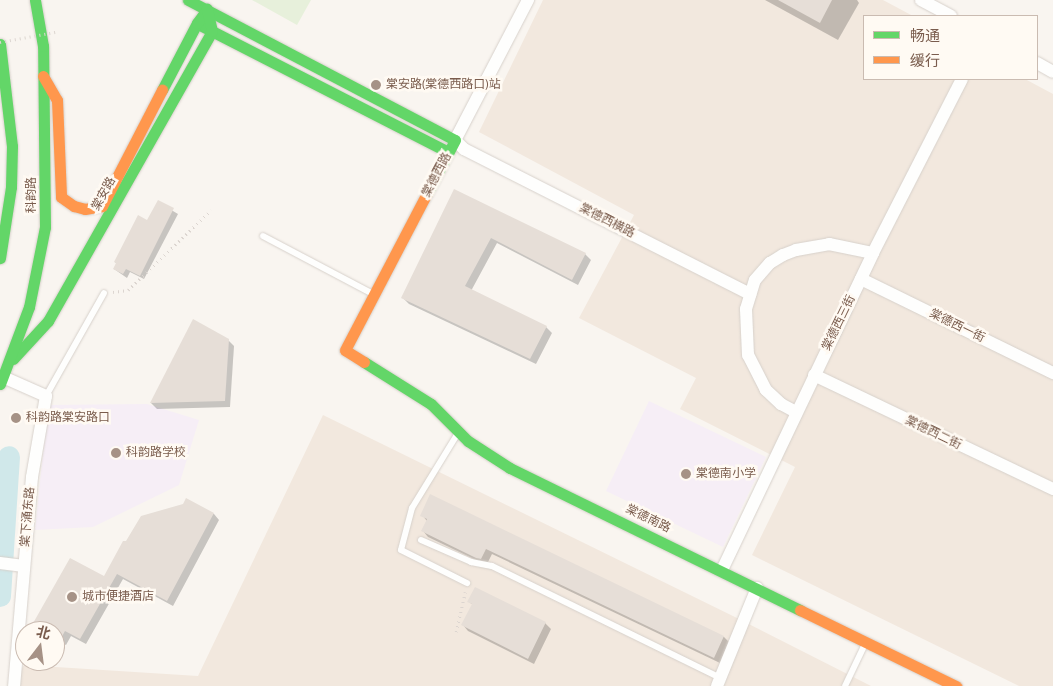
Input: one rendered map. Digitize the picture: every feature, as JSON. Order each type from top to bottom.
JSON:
[{"type":"main road","name":"科韵路","points":[[2,380],[30,307],[45,227],[42,46],[35,0]]},
{"type":"main road","points":[[188,0],[460,145]]},
{"type":"main road","name":"棠安路","points":[[43,76],[57,100],[61,196],[74,206],[86,210],[102,206],[197,23],[207,9]]},
{"type":"main road","points":[[207,9],[212,31]]},
{"type":"main road","points":[[197,23],[448,152]]},
{"type":"main road","name":"棠安路","points":[[9,363],[48,321],[212,31]]},
{"type":"main road","name":"科韵路","points":[[0,43],[12,146],[11,187],[0,258]]},
{"type":"main road","name":"棠德西路","points":[[345,350],[448,152]]},
{"type":"main road","name":"棠德南路","points":[[345,350],[431,404],[458,432],[492,458],[510,468],[956,686]]},
{"type":"street","name":"棠德西路","points":[[460,145],[528,0]]},
{"type":"street","points":[[921,0],[949,15]]},
{"type":"street","points":[[1038,64],[1053,72]]},
{"type":"street","name":"棠德西三街","points":[[722,570],[814,375],[961,80]]},
{"type":"street","points":[[448,152],[460,145]]},
{"type":"street","name":"棠德西横路","points":[[460,145],[750,294]]},
{"type":"street","points":[[796,412],[781,404],[766,390],[752,364],[746,338],[746,309],[755,280],[770,263],[796,250],[829,244],[874,253]]},
{"type":"street","name":"棠德西一街","points":[[861,279],[1053,373]]},
{"type":"street","name":"棠德西二街","points":[[814,375],[1053,490]]},
{"type":"street","points":[[2,380],[46,396]]},
{"type":"street","name":"棠下涌东路","points":[[14,686],[32,476],[46,396]]},
{"type":"street","points":[[0,563],[23,566]]},
{"type":"street","points":[[719,682],[757,588]]},
{"type":"lane","points":[[263,236],[374,295]]},
{"type":"lane","points":[[46,396],[104,293]]},
{"type":"lane","points":[[458,432],[412,508],[401,550],[467,583]]},
{"type":"lane","points":[[421,540],[471,562],[492,566],[719,682]]},
{"type":"lane","points":[[845,686],[866,641]]},
{"type":"path","points":[[0,43],[55,32]]},
{"type":"path","points":[[104,293],[128,290],[211,210]]},
{"type":"path","points":[[456,632],[467,583]]},
{"type":"shaded area","points":[[543,0],[883,0],[911,15],[863,15],[863,80],[1027,80],[1053,94],[1053,686],[1019,686],[752,555],[795,467],[680,409],[696,378],[579,318],[634,215],[479,132]]},
{"type":"shaded area","name":"棠德南小学","points":[[649,401],[766,457],[723,547],[606,491]]},
{"type":"shaded area","name":"科韵路学校","points":[[147,404],[199,420],[179,485],[93,527],[35,530],[48,405]]},
{"type":"shaded area","points":[[323,415],[737,618],[871,686],[12,686],[21,671],[65,671],[65,668],[198,676]]},
{"type":"green space","points":[[252,0],[311,0],[297,25]]},
{"type":"building","points":[[778,0],[832,0],[820,23]]},
{"type":"building","points":[[454,189],[586,253],[572,280],[491,238],[465,286],[547,326],[530,359],[401,298]]},
{"type":"building","points":[[158,200],[174,208],[140,276],[126,269],[123,274],[113,269],[116,263],[114,262],[138,215],[147,220]]},
{"type":"building","points":[[193,319],[229,339],[225,401],[150,403]]},
{"type":"building","points":[[430,494],[724,636],[714,658],[486,549],[481,559],[476,558],[421,531],[427,519],[420,516]]},
{"type":"building","points":[[186,498],[214,513],[167,601],[117,574],[80,639],[65,631],[65,621],[34,621],[70,558],[104,576],[123,541],[126,541],[141,516],[183,504]]},
{"type":"building","points":[[475,587],[546,622],[528,659],[461,625],[472,604],[467,602]]},
{"type":"waterway","points":[[0,596],[9,457]]},
{"type":"traffic: fast","points":[[0,384],[29,307],[45,227],[43,46],[35,0]]},
{"type":"traffic: fast","points":[[188,0],[455,140],[427,193]]},
{"type":"traffic: fast","points":[[162,90],[197,23],[207,9]]},
{"type":"traffic: fast","points":[[13,359],[48,321],[212,31],[207,9]]},
{"type":"traffic: fast","points":[[202,26],[448,152]]},
{"type":"traffic: fast","points":[[0,44],[12,146],[11,187],[0,258]]},
{"type":"traffic: fast","points":[[364,362],[431,404],[468,441],[510,468],[800,610]]},
{"type":"traffic: slow","points":[[43,76],[57,100],[61,197],[74,206],[85,209],[102,206],[162,90]]},
{"type":"traffic: slow","points":[[364,362],[345,350],[427,193]]},
{"type":"traffic: slow","points":[[800,610],[956,686]]},
{"type":"place","name":"棠安路(棠德西路口)站","points":[[376,85]]},
{"type":"place","name":"科韵路棠安路口","points":[[16,418]]},
{"type":"place","name":"科韵路学校","points":[[116,453]]},
{"type":"place","name":"棠德南小学","points":[[686,474]]},
{"type":"place","name":"城市便捷酒店","points":[[72,597]]}]
